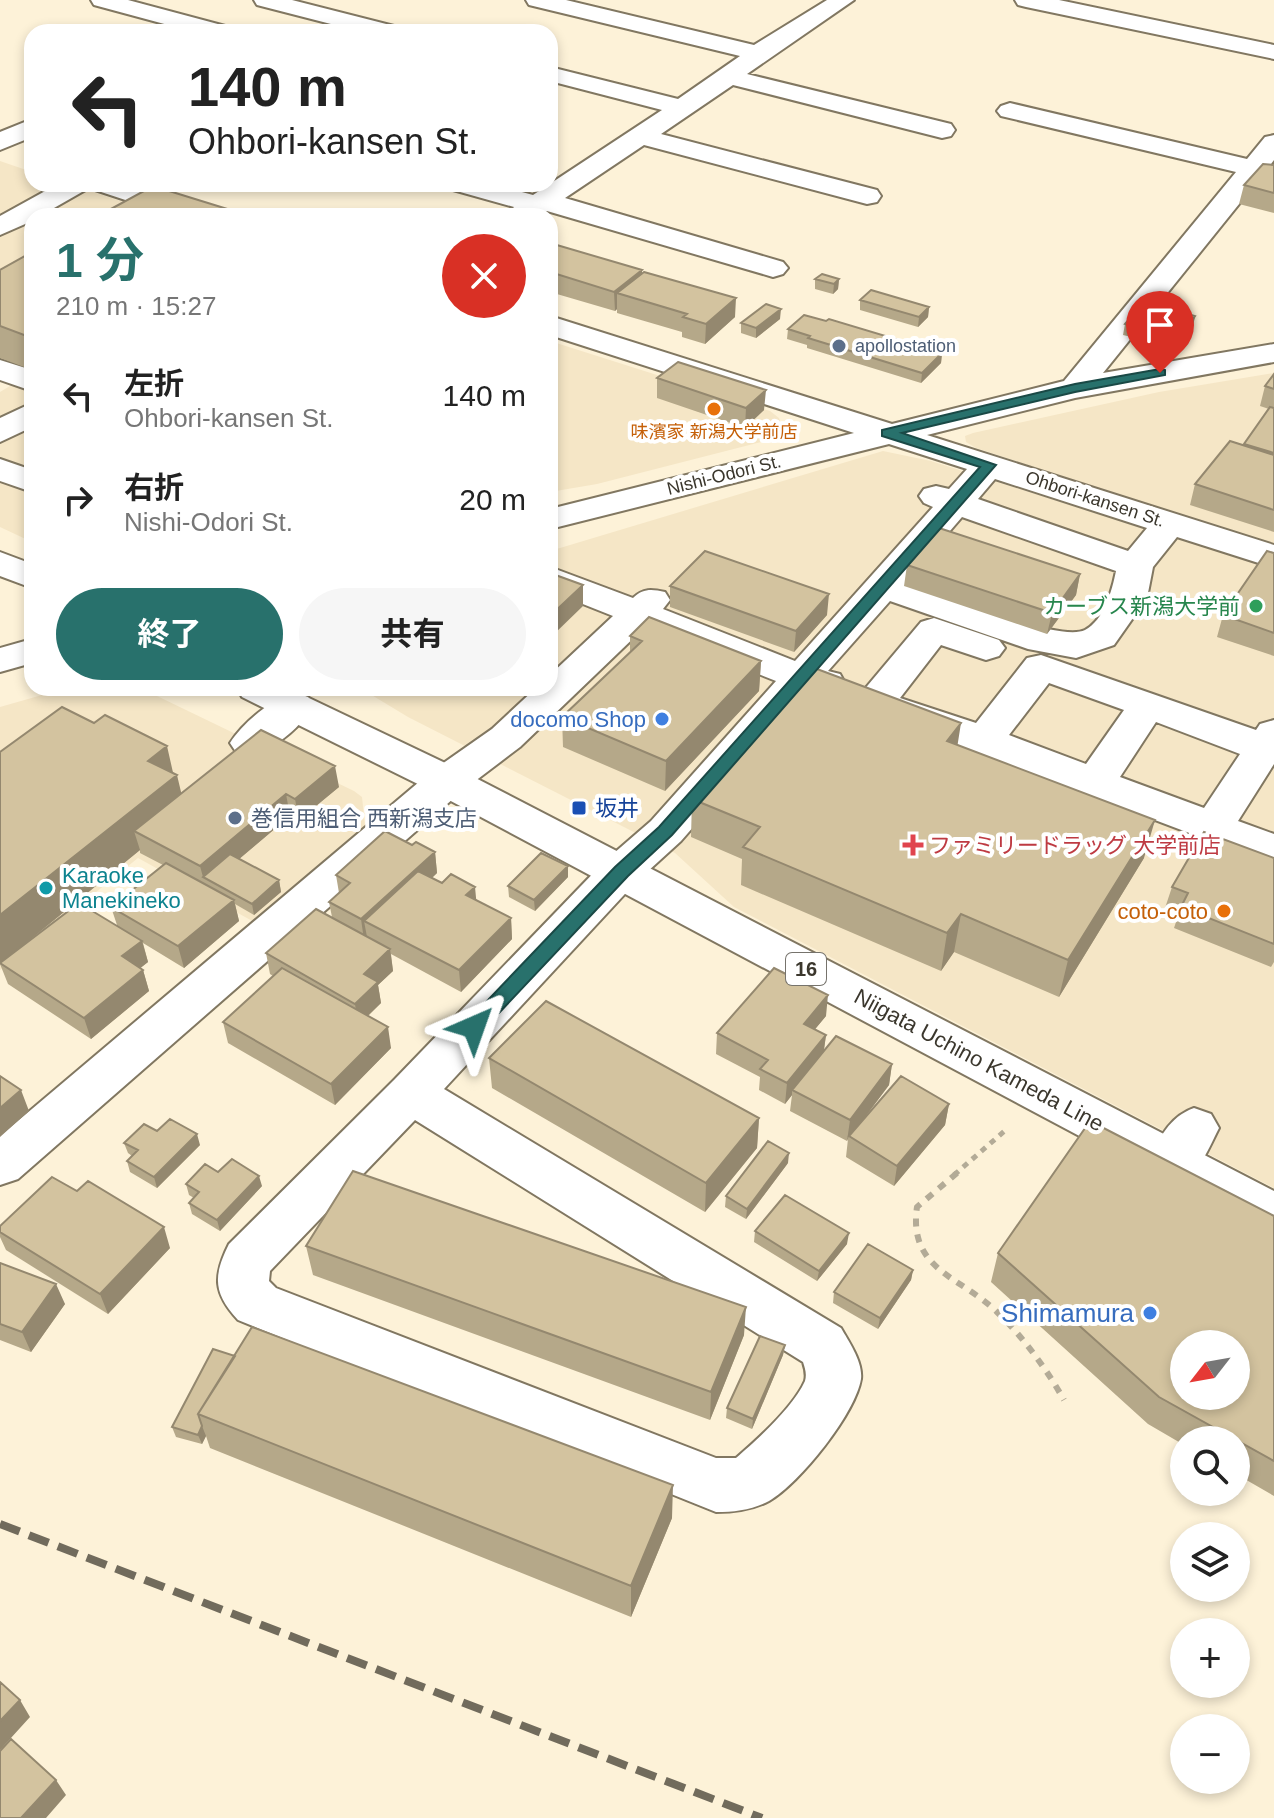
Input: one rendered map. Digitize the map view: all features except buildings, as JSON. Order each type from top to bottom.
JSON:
[{"type":"street","points":[[102,0],[322,24]]},
{"type":"street","points":[[537,0],[758,53]]},
{"type":"street","points":[[558,191],[729,77],[758,53],[843,0]]},
{"type":"street","points":[[1026,0],[1274,52]]},
{"type":"street","points":[[1147,26],[1167,9]]},
{"type":"street","points":[[558,76],[682,108]]},
{"type":"street","points":[[729,77],[942,130]]},
{"type":"street","points":[[1010,111],[1263,171]]},
{"type":"street","points":[[0,142],[24,131]]},
{"type":"street","points":[[640,136],[867,196]]},
{"type":"street","points":[[1075,388],[1263,171],[1274,143]]},
{"type":"street","points":[[35,208],[64,192]]},
{"type":"street","points":[[126,192],[177,208]]},
{"type":"street","points":[[488,192],[534,207],[556,192]]},
{"type":"street","points":[[0,193],[45,208]]},
{"type":"street","points":[[558,213],[773,268]]},
{"type":"street","points":[[0,227],[24,214]]},
{"type":"street","name":"Ohbori-kansen St.","points":[[558,328],[1170,523],[1228,551],[1274,557]]},
{"type":"street","points":[[558,354],[581,335]]},
{"type":"street","name":"Nishi-Odori St.","points":[[558,517],[1075,388],[1274,353]]},
{"type":"street","points":[[0,369],[24,378]]},
{"type":"street","points":[[411,1093],[822,1345],[832,1363],[833,1379],[827,1394],[770,1467],[746,1483],[716,1485],[257,1304],[244,1292],[241,1276],[247,1260],[411,1093],[621,871],[666,831],[801,677],[843,613],[878,580],[946,499],[989,465]]},
{"type":"street","points":[[0,469],[24,479]]},
{"type":"street","points":[[685,484],[715,513]]},
{"type":"street","points":[[946,499],[1012,525],[1135,566]]},
{"type":"street","points":[[878,580],[1041,641],[1076,646],[1101,637],[1129,598],[1135,566],[1170,523]]},
{"type":"street","points":[[0,563],[24,574]]},
{"type":"street","points":[[558,580],[644,607],[801,677],[877,700],[1274,850]]},
{"type":"street","points":[[558,689],[644,607]]},
{"type":"street","points":[[877,700],[934,630],[1148,705],[1269,740],[1213,827]]},
{"type":"street","points":[[0,660],[24,653]]},
{"type":"street","points":[[984,740],[1041,667]]},
{"type":"street","name":"Niigata Uchino Kameda Line","points":[[281,696],[316,707],[447,781],[1043,1093],[1183,1145],[1274,1215]]},
{"type":"street","points":[[0,1165],[447,781],[506,738],[550,696]]},
{"type":"street","points":[[1095,782],[1148,705]]},
{"type":"street","points":[[250,743],[316,707]]},
{"type":"path","points":[[1043,1093],[1023,1115],[917,1207],[912,1223],[914,1240],[932,1263],[994,1309],[1051,1375],[1064,1400]]},
{"type":"shaded area","points":[[0,161],[24,169],[24,192],[93,192],[142,208],[24,208],[24,372],[0,362]]},
{"type":"shaded area","points":[[558,344],[770,411],[779,418],[782,427],[777,435],[765,441],[597,484],[558,491]]},
{"type":"shaded area","points":[[1274,373],[1274,546],[976,448],[966,442],[965,436],[973,433],[1159,392]]},
{"type":"shaded area","points":[[24,378],[24,538],[0,527],[0,392]]},
{"type":"shaded area","points":[[883,451],[931,461],[1274,569],[1274,1188],[734,907],[675,853],[408,717],[373,696],[558,696],[558,549]]},
{"type":"shaded area","points":[[38,696],[157,696],[354,791],[362,797],[365,826],[256,923],[138,858],[0,970],[0,707]]},
{"type":"railway","points":[[0,1524],[762,1818]]},
{"type":"place","name":"apollostation","points":[[839,346]]},
{"type":"place","name":"味濱家 新潟大学前店","points":[[714,409]]},
{"type":"place","name":"カーブス新潟大学前","points":[[1256,606]]},
{"type":"place","name":"docomo Shop","points":[[662,719]]},
{"type":"place","name":"坂井","points":[[579,808]]},
{"type":"place","name":"巻信用組合 西新潟支店","points":[[235,818]]},
{"type":"place","name":"ファミリードラッグ 大学前店","points":[[913,845]]},
{"type":"place","name":"Karaoke Manekineko","points":[[46,888]]},
{"type":"place","name":"coto-coto","points":[[1224,911]]},
{"type":"place","name":"Shimamura","points":[[1150,1313]]},
{"type":"route","points":[[474,1027],[621,871],[666,831],[989,465],[887,433],[1075,388],[1160,373]]}]
